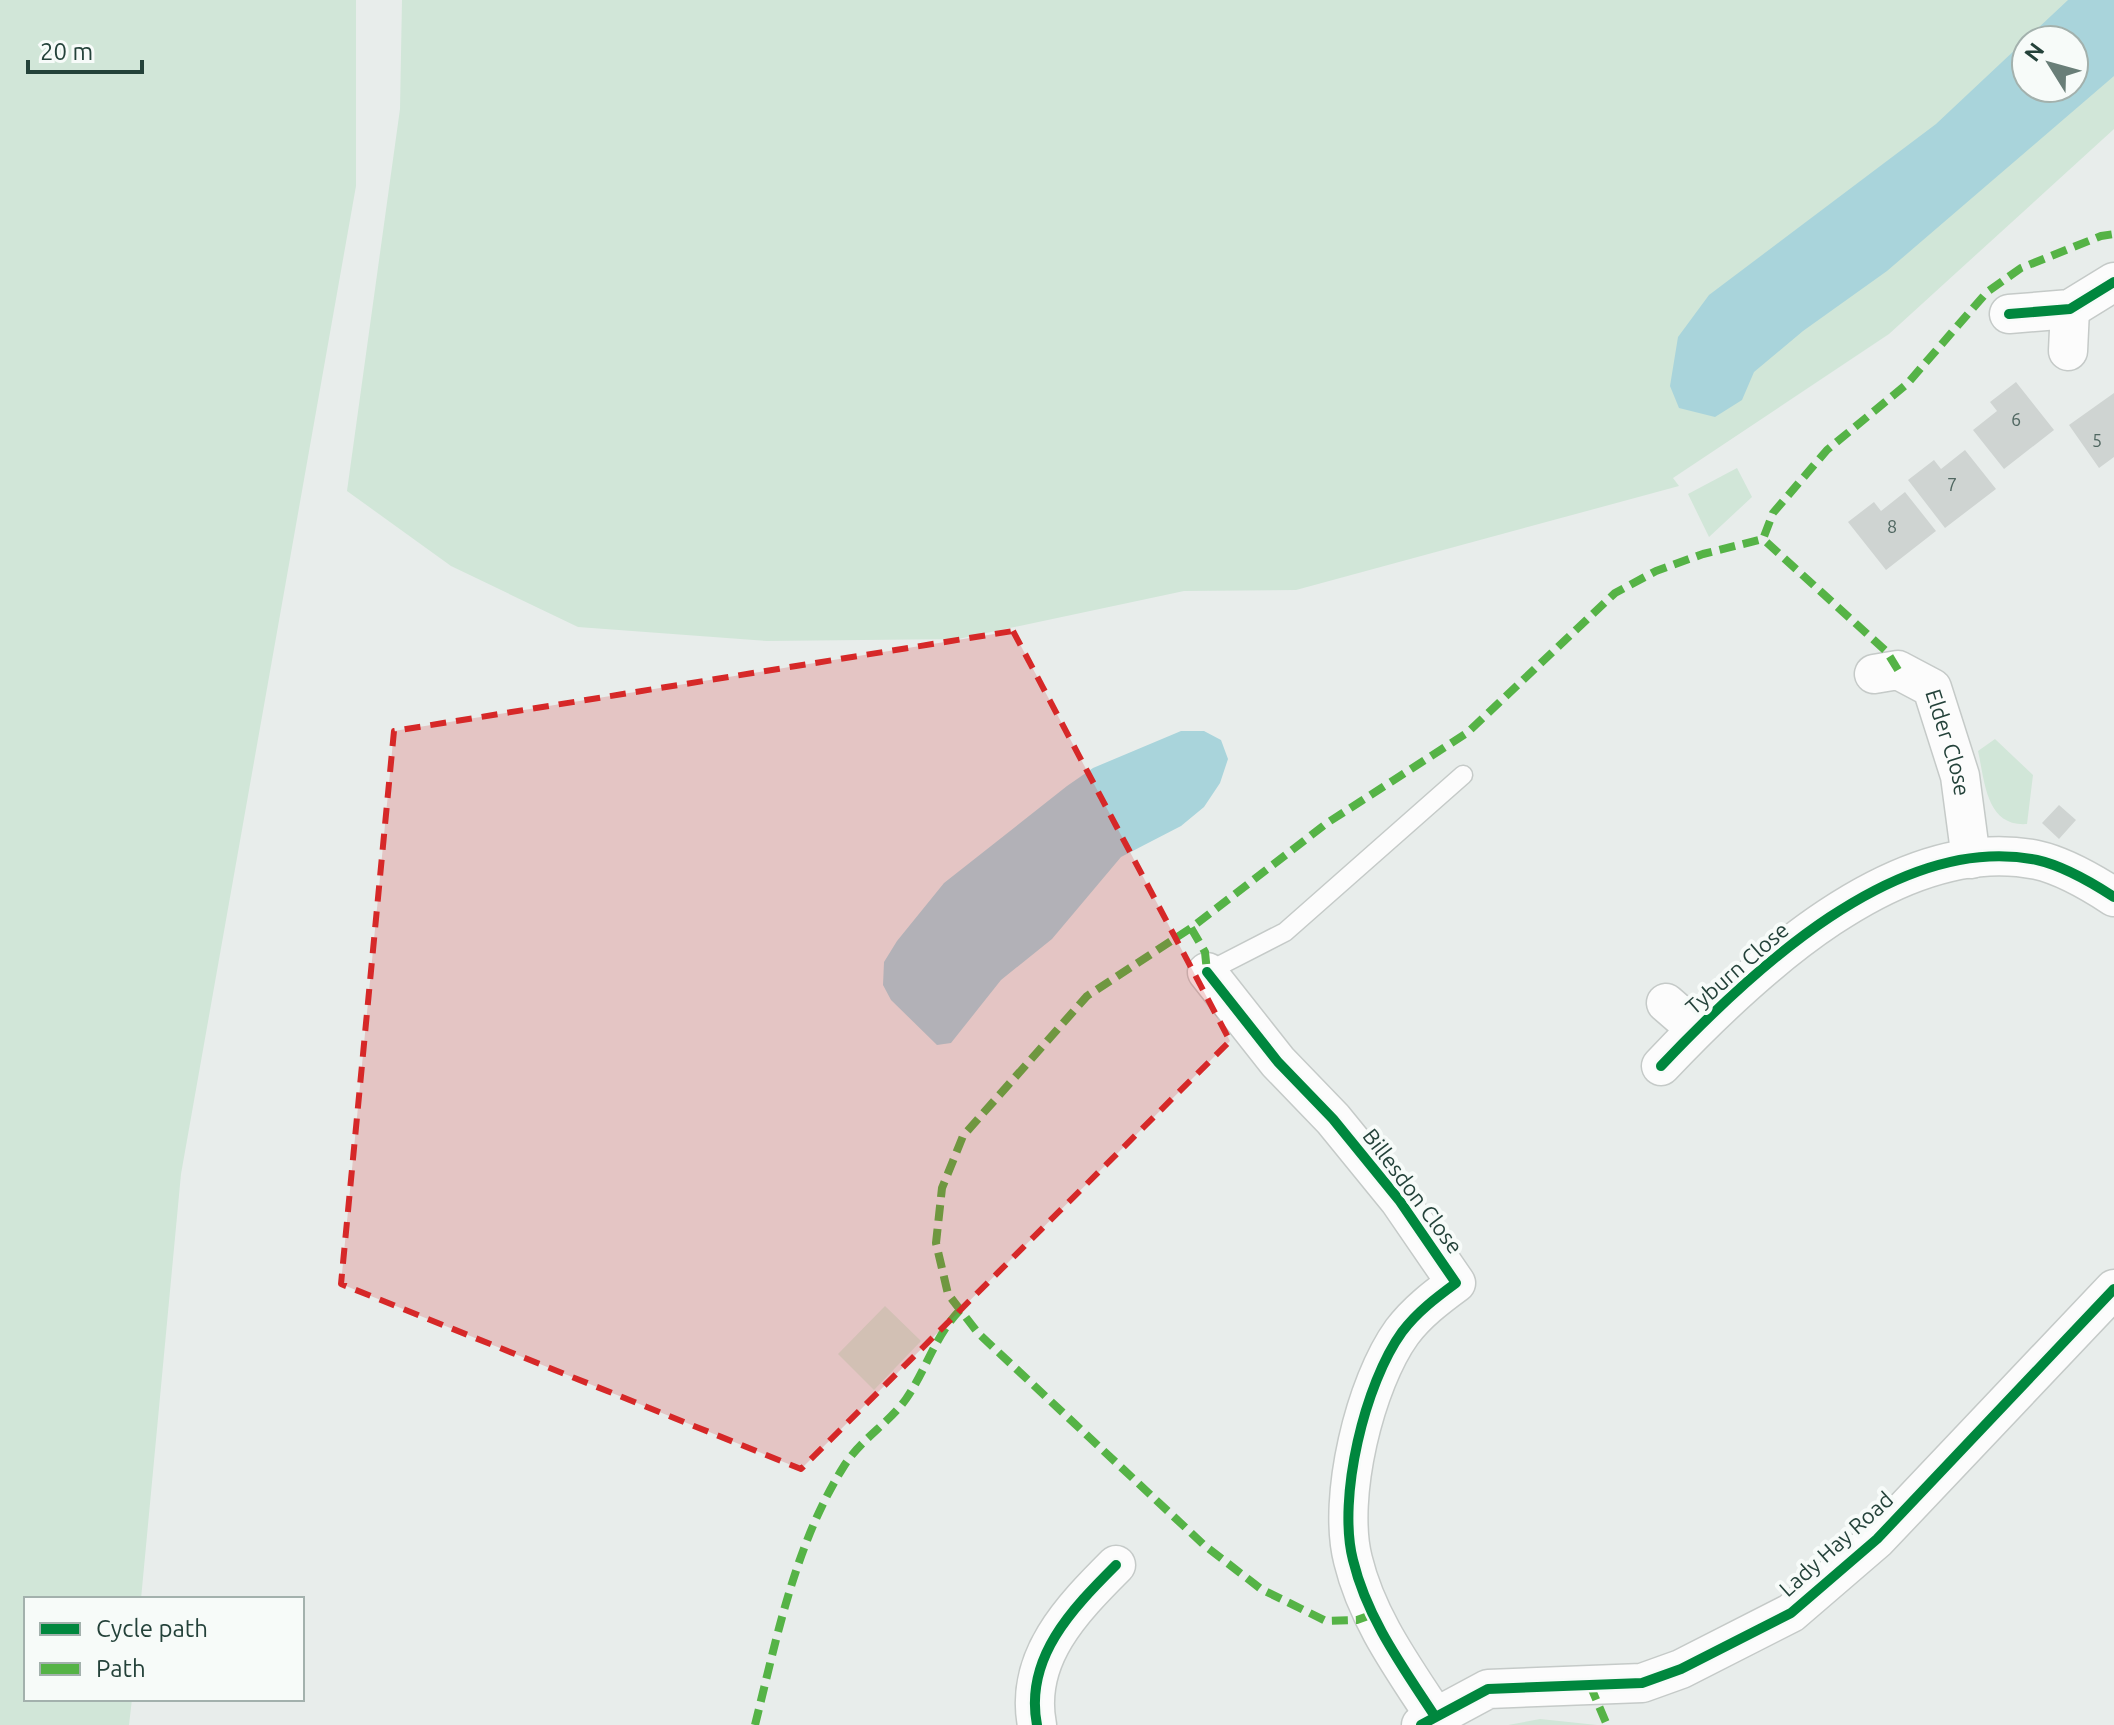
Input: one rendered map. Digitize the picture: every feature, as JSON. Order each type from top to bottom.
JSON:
[{"type":"street","points":[[2009,314],[2070,309],[2114,282]]},
{"type":"street","points":[[2068,351],[2070,309]]},
{"type":"street","name":"Elder Close","points":[[1874,674],[1898,670],[1932,688],[1960,776],[1971,859]]},
{"type":"street","name":"Tyburn Close","points":[[1661,1066],[1696,1029],[1798,941],[1858,900],[1921,868],[1971,859],[2006,857],[2038,860],[2068,871],[2114,897]]},
{"type":"street","name":"Billesdon Close","points":[[1207,972],[1278,1062],[1333,1119],[1399,1200],[1456,1283],[1430,1302],[1403,1331],[1383,1362],[1360,1440],[1348,1509],[1352,1558],[1371,1615],[1428,1720]]},
{"type":"street","name":"Tyburn Close","points":[[1666,1003],[1696,1029]]},
{"type":"street","name":"Lady Hay Road","points":[[1428,1720],[1488,1689],[1642,1683],[1681,1669],[1791,1613],[1877,1539],[2114,1289]]},
{"type":"street","points":[[1037,1725],[1034,1707],[1036,1678],[1049,1644],[1075,1607],[1116,1565]]},
{"type":"lane","points":[[1207,972],[1285,932],[1463,775]]},
{"type":"highlighted area","points":[[1013,631],[1230,1041],[801,1469],[341,1284],[394,731]]},
{"type":"green space","points":[[0,0],[356,0],[356,186],[181,1174],[141,1597],[24,1597],[24,1701],[132,1701],[129,1725],[0,1725]]},
{"type":"green space","points":[[402,0],[2114,0],[2114,129],[1889,334],[1673,478],[1679,486],[1296,590],[1184,591],[958,639],[767,641],[578,627],[451,566],[347,491],[400,109]]},
{"type":"green space","points":[[1737,468],[1752,497],[1709,537],[1688,494]]},
{"type":"green space","points":[[1995,739],[2033,775],[2027,824],[2013,823],[2003,818],[1990,800],[1978,751]]},
{"type":"green space","points":[[885,1306],[921,1341],[874,1390],[838,1354]]},
{"type":"green space","points":[[1540,1719],[1597,1725],[1508,1725]]},
{"type":"water","points":[[2068,0],[2114,0],[2114,76],[2090,97],[2090,24],[2042,24]]},
{"type":"water","points":[[2010,54],[2010,104],[2081,104],[1887,271],[1803,331],[1754,372],[1742,400],[1715,417],[1679,408],[1670,386],[1678,337],[1709,295],[1936,124]]},
{"type":"water","points":[[1181,731],[1204,731],[1221,740],[1228,759],[1220,783],[1204,807],[1181,826],[1121,857],[1052,939],[1001,980],[951,1043],[937,1045],[891,1000],[883,985],[884,962],[897,941],[944,883],[1067,786],[1093,768]]},
{"type":"building","points":[[2016,382],[2054,430],[2004,469],[1973,430],[1997,411],[1990,402]]},
{"type":"building","points":[[2114,393],[2114,457],[2099,468],[2069,425]]},
{"type":"building","points":[[1965,450],[1996,489],[1945,528],[1908,480],[1934,460],[1941,469]]},
{"type":"building","points":[[1905,492],[1936,531],[1886,570],[1848,522],[1874,502],[1881,511]]},
{"type":"building","points":[[2059,805],[2076,820],[2059,839],[2042,823]]},
{"type":"marked path","points":[[1898,670],[1887,652],[1763,539],[1773,513],[1827,450],[1907,384],[1987,292],[2021,268],[2101,236],[2114,234]]},
{"type":"marked path","points":[[1371,1615],[1357,1620],[1326,1621],[1261,1589],[1204,1545],[978,1333],[948,1294],[936,1243],[942,1188],[963,1136],[1087,996],[1191,928],[1327,823],[1467,733],[1615,593],[1656,571],[1703,554],[1763,539]]},
{"type":"marked path","points":[[1191,928],[1205,952],[1207,972]]},
{"type":"marked path","points":[[755,1725],[789,1592],[827,1496],[851,1456],[906,1399],[944,1331],[960,1310]]},
{"type":"marked path","points":[[1590,1685],[1607,1725]]},
{"type":"cycle path","points":[[2009,314],[2070,309],[2114,282]]},
{"type":"cycle path","points":[[1661,1066],[1737,990],[1782,952],[1830,917],[1880,888],[1932,867],[1984,857],[2037,860],[2067,870],[2114,897]]},
{"type":"cycle path","points":[[1207,972],[1278,1062],[1333,1119],[1399,1200],[1456,1283],[1402,1332],[1376,1380],[1358,1442],[1349,1505],[1353,1560],[1367,1602],[1387,1641],[1434,1715]]},
{"type":"cycle path","points":[[1421,1725],[1488,1689],[1642,1683],[1681,1669],[1791,1613],[1877,1539],[2114,1289]]},
{"type":"cycle path","points":[[1037,1725],[1035,1701],[1038,1678],[1055,1636],[1083,1599],[1116,1565]]}]
